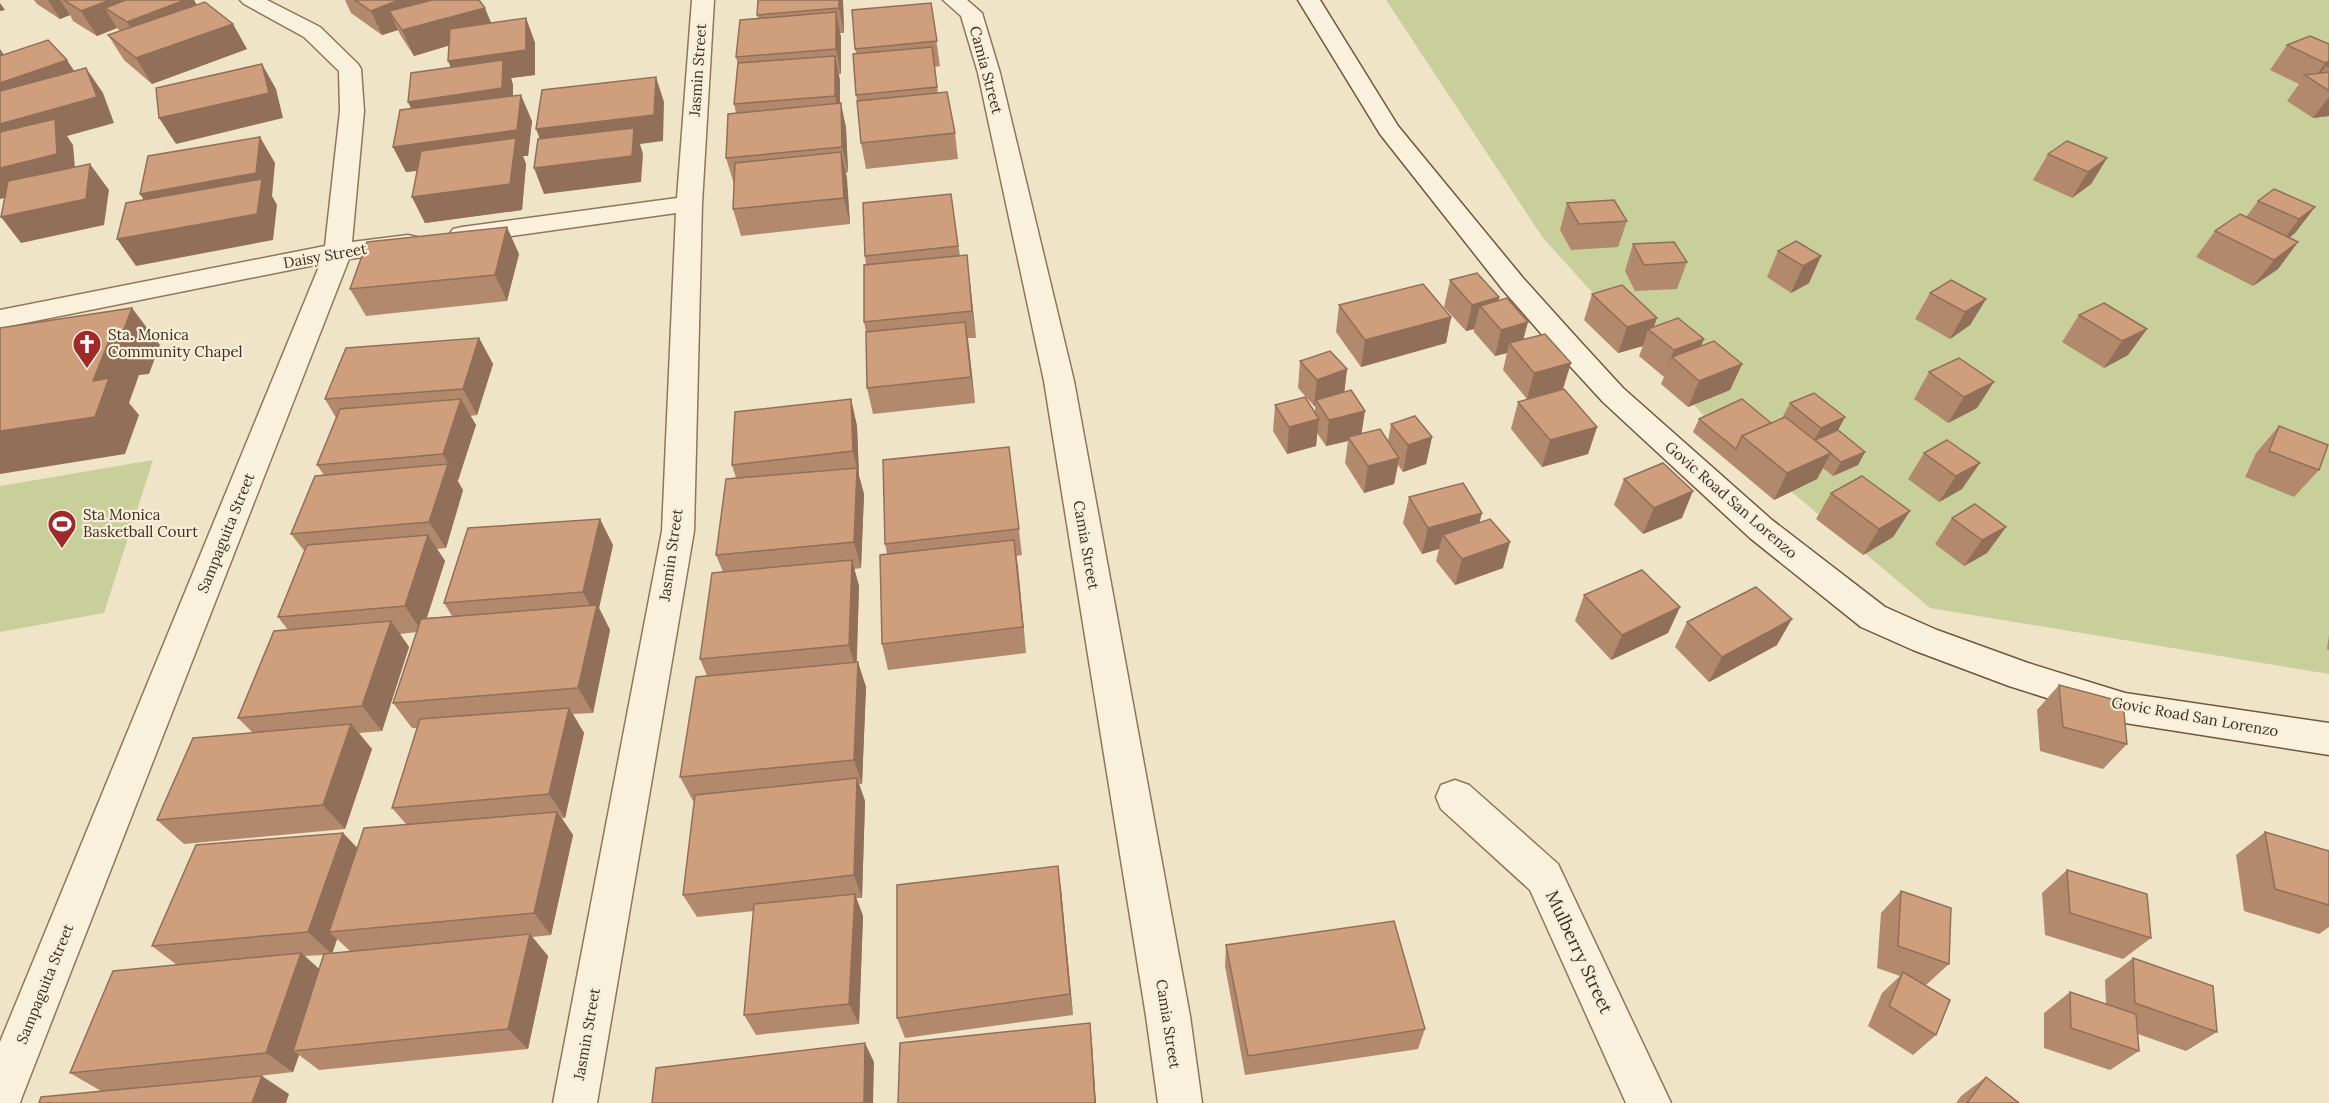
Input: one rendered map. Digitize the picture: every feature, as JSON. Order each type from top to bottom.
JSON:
[{"type":"street","name":"Sampaguita Street","points":[[0,1097],[338,252],[352,111],[350,69],[312,32],[251,0]]},
{"type":"street","name":"Jasmin Street","points":[[575,1103],[678,531],[689,204],[703,0]]},
{"type":"street","name":"Camia Street","points":[[954,0],[971,13],[989,73],[1059,381],[1180,1103]]},
{"type":"street","name":"Govic Road San Lorenzo","points":[[1309,0],[1388,129],[1513,284],[1568,346],[1613,395],[1752,521],[1873,617],[1925,640],[2022,676],[2125,708],[2329,739]]},
{"type":"street","name":"Daisy Street","points":[[0,319],[338,252],[689,204]]},
{"type":"street","name":"Mulberry Street","points":[[1455,796],[1544,877],[1649,1103]]},
{"type":"green space","points":[[1386,0],[2329,0],[2329,674],[1930,608],[1713,426],[1543,238]]},
{"type":"green space","name":"Sta Monica Basketball Court","points":[[153,460],[104,613],[0,632],[0,486]]},
{"type":"building","points":[[64,0],[110,0],[81,11]]},
{"type":"building","points":[[126,0],[185,0],[127,22],[105,8]]},
{"type":"building","points":[[355,0],[399,0],[371,11]]},
{"type":"building","points":[[432,0],[479,0],[485,8],[402,30],[389,11]]},
{"type":"building","points":[[758,0],[839,0],[839,8],[757,15]]},
{"type":"building","points":[[205,2],[233,24],[136,58],[108,35]]},
{"type":"building","points":[[931,3],[937,41],[855,49],[852,10]]},
{"type":"building","points":[[836,12],[836,49],[736,57],[740,20]]},
{"type":"building","points":[[526,18],[526,50],[448,61],[450,29]]},
{"type":"building","points":[[2310,36],[2329,44],[2329,61],[2325,63],[2287,45]]},
{"type":"building","points":[[48,40],[67,60],[0,83],[0,56]]},
{"type":"building","points":[[932,47],[937,87],[856,95],[853,54]]},
{"type":"building","points":[[835,56],[835,96],[734,104],[738,63]]},
{"type":"building","points":[[503,60],[502,88],[408,102],[411,73]]},
{"type":"building","points":[[262,64],[269,93],[159,118],[156,88]]},
{"type":"building","points":[[86,68],[97,97],[0,124],[0,91]]},
{"type":"building","points":[[2329,72],[2329,91],[2305,75]]},
{"type":"building","points":[[656,77],[654,115],[536,129],[542,90]]},
{"type":"building","points":[[947,92],[955,133],[861,143],[857,101]]},
{"type":"building","points":[[521,95],[517,130],[393,147],[400,110]]},
{"type":"building","points":[[841,103],[842,147],[726,158],[728,114]]},
{"type":"building","points":[[55,119],[57,154],[0,168],[0,132]]},
{"type":"building","points":[[634,128],[632,156],[534,168],[538,139]]},
{"type":"building","points":[[260,137],[256,173],[140,194],[148,156]]},
{"type":"building","points":[[516,138],[510,184],[412,197],[421,151]]},
{"type":"building","points":[[2067,141],[2107,158],[2088,172],[2048,154]]},
{"type":"building","points":[[841,152],[844,198],[733,209],[735,163]]},
{"type":"building","points":[[90,164],[86,199],[1,217],[8,181]]},
{"type":"building","points":[[262,179],[257,214],[117,239],[126,203]]},
{"type":"building","points":[[2274,189],[2315,207],[2299,219],[2258,201]]},
{"type":"building","points":[[951,194],[958,246],[865,256],[863,203]]},
{"type":"building","points":[[1614,200],[1627,221],[1579,224],[1567,203]]},
{"type":"building","points":[[2240,214],[2298,242],[2274,260],[2215,231]]},
{"type":"building","points":[[507,227],[495,275],[350,289],[367,242]]},
{"type":"building","points":[[1796,241],[1821,256],[1803,266],[1778,251]]},
{"type":"building","points":[[1674,242],[1687,262],[1644,265],[1633,244]]},
{"type":"building","points":[[967,255],[972,311],[864,322],[864,265]]},
{"type":"building","points":[[1477,273],[1499,297],[1472,305],[1450,280]]},
{"type":"building","points":[[1951,280],[1986,299],[1965,312],[1930,293]]},
{"type":"building","points":[[1423,284],[1451,317],[1365,340],[1339,305]]},
{"type":"building","points":[[1622,285],[1657,318],[1627,327],[1592,294]]},
{"type":"building","points":[[1507,298],[1528,322],[1501,330],[1480,306]]},
{"type":"building","points":[[2104,303],[2147,329],[2122,341],[2079,315]]},
{"type":"building","points":[[132,308],[121,337],[110,338],[93,381],[109,378],[95,417],[0,431],[0,328]]},
{"type":"building","points":[[1678,318],[1704,339],[1674,350],[1648,329]]},
{"type":"building","points":[[965,322],[971,377],[867,388],[866,332]]},
{"type":"building","points":[[1545,334],[1571,363],[1534,373],[1509,343]]},
{"type":"building","points":[[479,338],[463,389],[325,399],[346,348]]},
{"type":"building","points":[[1714,341],[1742,364],[1699,381],[1672,357]]},
{"type":"building","points":[[1330,351],[1347,369],[1317,380],[1300,361]]},
{"type":"building","points":[[1959,358],[1994,382],[1964,397],[1929,372]]},
{"type":"building","points":[[1564,389],[1597,427],[1550,440],[1518,402]]},
{"type":"building","points":[[1351,390],[1365,411],[1329,420],[1316,400]]},
{"type":"building","points":[[1814,393],[1845,417],[1821,428],[1790,403]]},
{"type":"building","points":[[1305,397],[1319,419],[1289,427],[1275,405]]},
{"type":"building","points":[[461,399],[443,454],[317,465],[340,409]]},
{"type":"building","points":[[851,399],[853,451],[732,465],[735,412]]},
{"type":"building","points":[[1742,399],[1771,423],[1742,436],[1736,449],[1699,419]]},
{"type":"building","points":[[1415,416],[1432,437],[1408,445],[1391,424]]},
{"type":"building","points":[[1785,417],[1831,453],[1787,473],[1742,436]]},
{"type":"building","points":[[2279,426],[2328,445],[2319,470],[2269,451]]},
{"type":"building","points":[[1380,429],[1399,458],[1368,466],[1348,437]]},
{"type":"building","points":[[1838,430],[1865,452],[1841,462],[1815,440]]},
{"type":"building","points":[[1947,440],[1980,463],[1956,476],[1924,453]]},
{"type":"building","points":[[1009,447],[1019,529],[885,544],[883,460]]},
{"type":"building","points":[[1663,463],[1693,491],[1654,508],[1624,479]]},
{"type":"building","points":[[448,464],[429,522],[291,534],[315,476]]},
{"type":"building","points":[[857,468],[854,542],[716,555],[726,479]]},
{"type":"building","points":[[1862,476],[1910,511],[1879,529],[1831,493]]},
{"type":"building","points":[[1463,483],[1482,513],[1428,528],[1409,497]]},
{"type":"building","points":[[1975,504],[2006,527],[1982,540],[1952,518]]},
{"type":"building","points":[[600,519],[583,592],[444,603],[468,528]]},
{"type":"building","points":[[1490,519],[1510,542],[1462,559],[1443,535]]},
{"type":"building","points":[[428,535],[405,606],[278,617],[307,545]]},
{"type":"building","points":[[1014,540],[1023,627],[882,644],[880,555]]},
{"type":"building","points":[[852,560],[849,645],[700,659],[712,573]]},
{"type":"building","points":[[1642,570],[1680,607],[1622,635],[1584,595]]},
{"type":"building","points":[[1756,587],[1792,619],[1722,657],[1687,622]]},
{"type":"building","points":[[597,605],[578,688],[393,703],[421,619]]},
{"type":"building","points":[[391,621],[362,706],[238,718],[274,631]]},
{"type":"building","points":[[858,662],[854,760],[680,777],[696,677]]},
{"type":"building","points":[[2059,685],[2123,702],[2127,744],[2063,727]]},
{"type":"building","points":[[569,708],[549,794],[392,808],[420,719]]},
{"type":"building","points":[[351,724],[323,805],[157,820],[193,738]]},
{"type":"building","points":[[857,778],[854,875],[683,895],[695,795]]},
{"type":"building","points":[[557,812],[534,913],[329,932],[364,828]]},
{"type":"building","points":[[2265,832],[2329,851],[2329,905],[2275,889]]},
{"type":"building","points":[[343,833],[308,932],[152,946],[196,845]]},
{"type":"building","points":[[1058,866],[1070,994],[897,1018],[897,885]]},
{"type":"building","points":[[2067,870],[2147,894],[2151,938],[2070,913]]},
{"type":"building","points":[[1901,891],[1951,908],[1949,964],[1898,946]]},
{"type":"building","points":[[855,894],[849,1004],[744,1015],[754,904]]},
{"type":"building","points":[[1394,921],[1425,1029],[1248,1056],[1226,945]]},
{"type":"building","points":[[530,934],[508,1029],[293,1051],[324,954]]},
{"type":"building","points":[[301,953],[266,1053],[70,1073],[113,971]]},
{"type":"building","points":[[2133,958],[2213,986],[2217,1032],[2135,1003]]},
{"type":"building","points":[[1903,972],[1950,1000],[1936,1035],[1889,1006]]},
{"type":"building","points":[[2070,992],[2136,1014],[2139,1051],[2071,1028]]},
{"type":"building","points":[[1090,1023],[1095,1103],[898,1103],[900,1043]]},
{"type":"building","points":[[865,1043],[864,1103],[652,1103],[656,1068]]},
{"type":"building","points":[[262,1076],[252,1103],[39,1103],[41,1097]]},
{"type":"building","points":[[1986,1077],[2019,1103],[1967,1103]]},
{"type":"place","name":"Sta. Monica Community Chapel","points":[[87,370]]},
{"type":"place","name":"Sta Monica Basketball Court","points":[[62,550]]}]
